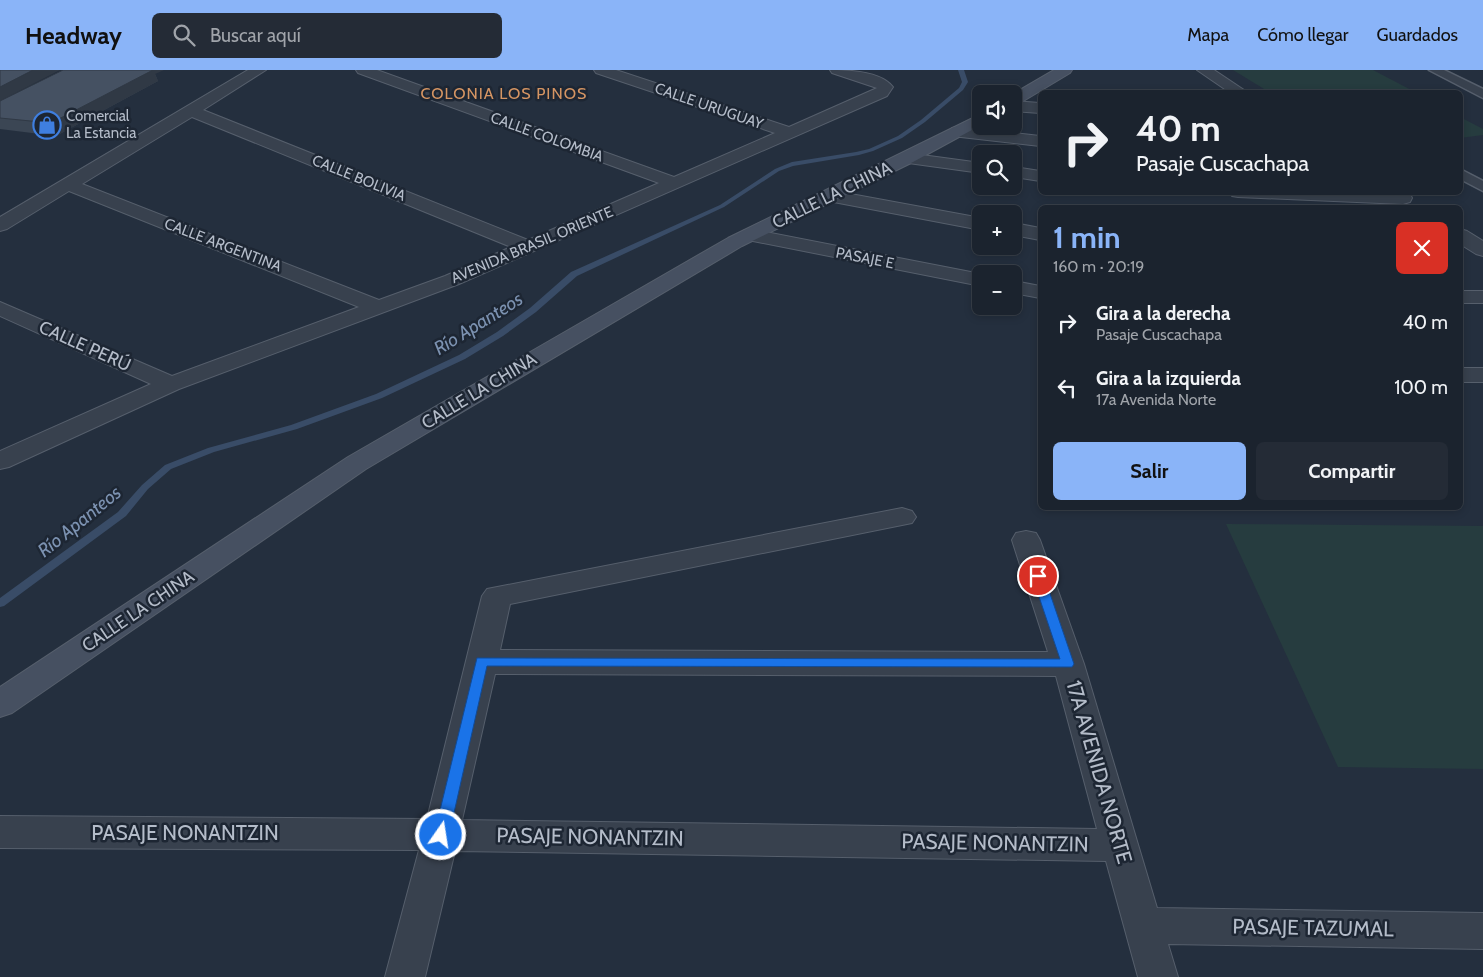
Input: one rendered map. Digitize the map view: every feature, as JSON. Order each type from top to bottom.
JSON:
[{"type":"main road","points":[[1022,95],[1065,70]]},
{"type":"main road","name":"CALLE LA CHINA","points":[[0,704],[357,463],[750,235],[972,124]]},
{"type":"street","points":[[0,225],[259,70]]},
{"type":"street","name":"CALLE COLOMBIA","points":[[363,70],[675,183]]},
{"type":"street","name":"CALLE URUGUAY","points":[[601,70],[790,133]]},
{"type":"street","name":"AVENIDA BRASIL ORIENTE","points":[[0,461],[170,384],[452,280],[526,246],[882,93],[885,87],[877,82],[837,70]]},
{"type":"street","points":[[1204,70],[1236,90]]},
{"type":"street","points":[[1435,70],[1483,94]]},
{"type":"street","points":[[1022,107],[1038,108]]},
{"type":"street","name":"CALLE BOLIVIA","points":[[191,111],[526,246]]},
{"type":"street","points":[[958,132],[1038,141]]},
{"type":"street","points":[[907,158],[972,167]]},
{"type":"street","points":[[1022,173],[1038,176]]},
{"type":"street","points":[[1463,175],[1483,187]]},
{"type":"street","name":"CALLE ARGENTINA","points":[[67,184],[378,307]]},
{"type":"street","points":[[1310,195],[1406,199]]},
{"type":"street","points":[[829,196],[972,222]]},
{"type":"street","points":[[1022,231],[1038,234]]},
{"type":"street","name":"PASAJE E","points":[[750,235],[972,278]]},
{"type":"street","points":[[1022,289],[1038,292]]},
{"type":"street","points":[[1463,297],[1483,297]]},
{"type":"street","name":"CALLE PERÚ","points":[[0,308],[170,384]]},
{"type":"street","points":[[1463,375],[1483,375]]},
{"type":"street","points":[[405,977],[441,835],[497,596],[902,517]]},
{"type":"street","name":"17A AVENIDA NORTE","points":[[1026,540],[1068,664],[1158,977]]},
{"type":"street","points":[[481,662],[1068,664]]},
{"type":"street","name":"PASAJE NONANTZIN","points":[[0,832],[441,835],[1120,845]]},
{"type":"street","name":"PASAJE TAZUMAL","points":[[1144,926],[1483,931]]},
{"type":"green space","points":[[1233,70],[1373,70],[1411,90],[1266,90]]},
{"type":"green space","points":[[1463,119],[1483,129],[1483,135],[1463,138]]},
{"type":"green space","points":[[1226,524],[1483,526],[1483,769],[1338,767]]},
{"type":"building","points":[[0,70],[33,70],[0,87]]},
{"type":"building","points":[[63,70],[153,70],[51,123],[0,118],[0,101]]},
{"type":"waterway","name":"Río Apanteos","points":[[0,603],[122,514],[145,487],[168,467],[211,450],[294,427],[379,396],[462,357],[500,334],[533,310],[574,274],[722,206],[777,170],[792,164],[857,154],[900,137],[923,121],[961,89],[965,82],[961,70]]},
{"type":"place","name":"Comercial La Estancia","points":[[47,125]]},
{"type":"district","name":"COLONIA LOS PINOS","points":[[504,93]]},
{"type":"route","points":[[441,835],[481,662],[1068,664],[1038,576]]}]
